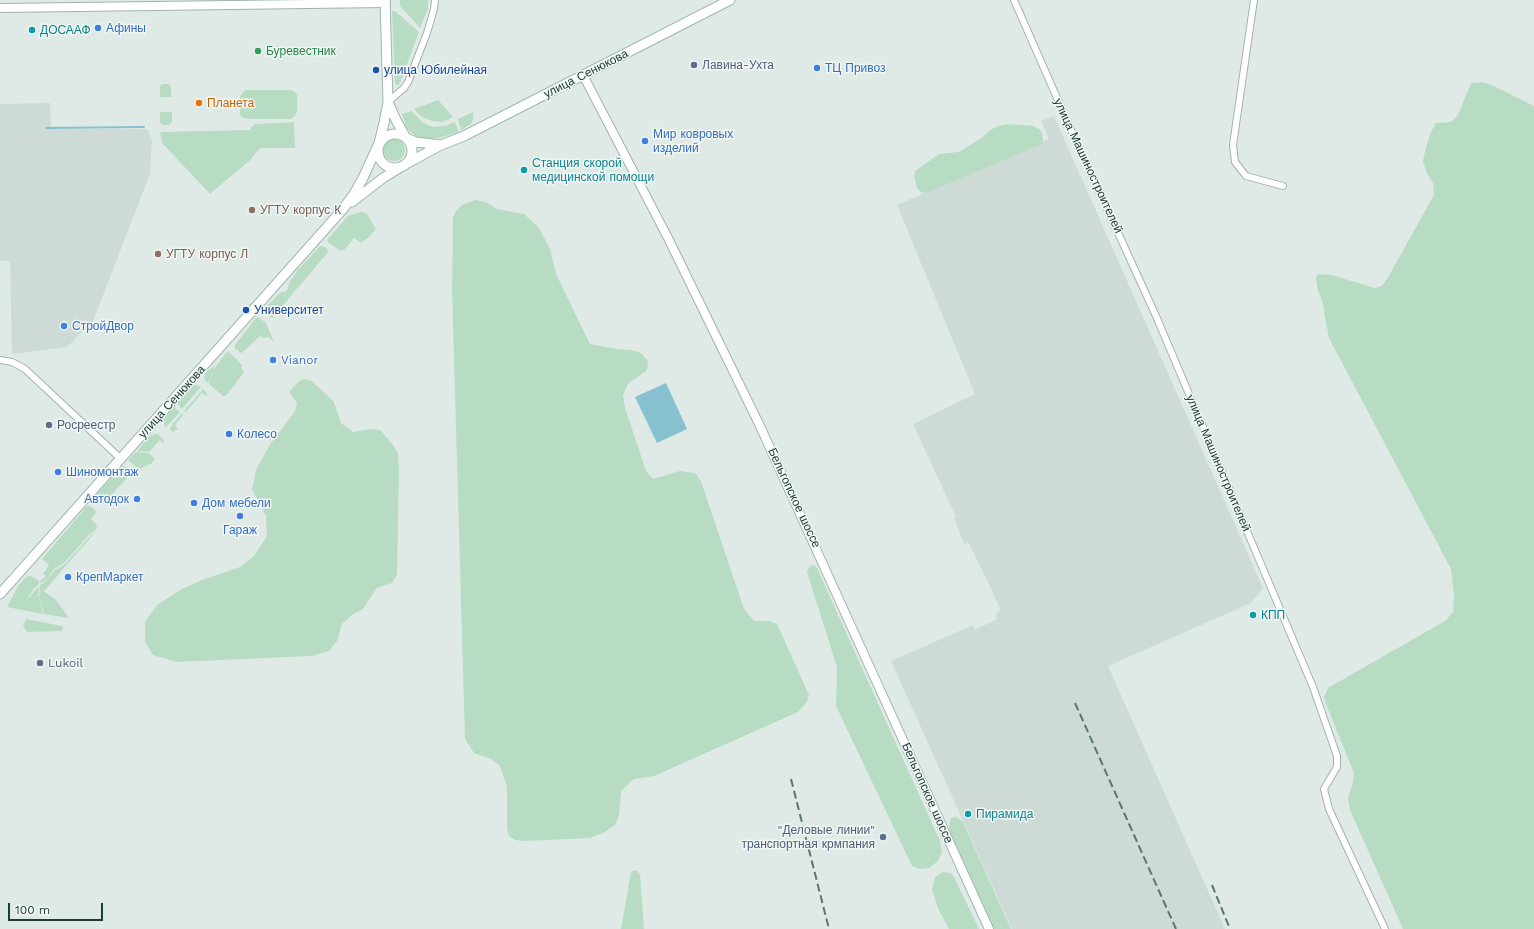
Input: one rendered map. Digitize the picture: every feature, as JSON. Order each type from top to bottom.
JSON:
[{"type":"main road","name":"улица Сенюкова","points":[[343,209],[383,178],[441,145],[464,136],[730,0]]},
{"type":"main road","points":[[386,1],[388,102],[378,154],[383,163],[393,168],[404,165],[411,157],[412,151],[411,145],[396,120],[388,102]]},
{"type":"main road","name":"улица Сенюкова","points":[[0,594],[343,209],[363,178],[379,143],[387,135],[393,133],[399,134],[416,142],[441,145]]},
{"type":"street","points":[[388,102],[404,88],[408,82],[434,9],[435,0]]},
{"type":"street","name":"улица Машиностроителей","points":[[1014,0],[1072,132],[1153,309],[1312,687],[1336,756],[1337,767],[1324,789],[1329,809],[1385,929]]},
{"type":"street","points":[[1254,0],[1233,145],[1235,162],[1246,176],[1283,186]]},
{"type":"street","points":[[0,8],[166,3],[386,1]]},
{"type":"street","name":"Бельгопское шоссе","points":[[583,75],[668,238],[760,426],[989,929]]},
{"type":"street","points":[[0,360],[12,362],[25,369],[121,459]]},
{"type":"shaded area","points":[[50,103],[51,129],[147,129],[152,140],[150,174],[93,321],[67,347],[12,354],[10,261],[0,261],[0,104]]},
{"type":"shaded area","points":[[1054,116],[1263,588],[1251,603],[1108,666],[1225,929],[1012,929],[891,661],[973,625],[975,630],[997,619],[996,613],[1001,610],[969,543],[964,544],[954,518],[956,517],[913,424],[975,394],[897,205],[1049,139],[1041,121]]},
{"type":"green space","points":[[400,0],[428,0],[428,9],[420,28],[400,6]]},
{"type":"green space","points":[[392,11],[395,11],[419,32],[398,85],[395,84]]},
{"type":"green space","points":[[1482,82],[1494,86],[1534,106],[1534,929],[1403,929],[1350,810],[1348,797],[1353,783],[1354,773],[1324,697],[1328,688],[1445,621],[1453,612],[1454,596],[1451,569],[1329,338],[1316,277],[1319,274],[1332,275],[1375,288],[1382,286],[1434,195],[1433,183],[1427,174],[1423,161],[1431,132],[1436,123],[1451,122],[1458,115],[1471,83]]},
{"type":"green space","points":[[162,84],[169,84],[171,87],[171,97],[160,97],[160,86]]},
{"type":"green space","name":"Буревестник","points":[[245,90],[294,91],[297,95],[297,112],[291,119],[243,118],[240,115],[240,96]]},
{"type":"green space","points":[[438,100],[453,117],[442,122],[432,121],[422,117],[414,109]]},
{"type":"green space","points":[[412,111],[422,122],[434,127],[445,126],[455,122],[459,132],[438,138],[426,139],[415,136],[406,127],[402,114]]},
{"type":"green space","points":[[160,112],[172,112],[172,122],[169,125],[163,125],[160,123]]},
{"type":"green space","points":[[473,112],[471,124],[461,130],[458,119]]},
{"type":"green space","points":[[294,122],[295,148],[260,148],[250,160],[210,194],[162,143],[160,132],[250,130],[254,124]]},
{"type":"green space","points":[[1008,124],[1033,126],[1039,129],[1042,133],[1042,144],[926,193],[921,192],[917,188],[914,176],[915,171],[939,154],[959,152],[983,137],[990,130],[998,126]]},
{"type":"green space","points":[[394,139],[398,140],[404,146],[404,154],[398,160],[394,161],[390,160],[384,154],[383,150],[384,146],[390,140]]},
{"type":"green space","points":[[475,200],[486,202],[497,209],[524,214],[539,228],[550,249],[556,274],[590,344],[631,350],[641,353],[648,361],[647,370],[628,384],[623,395],[625,408],[646,471],[653,479],[680,471],[695,473],[701,481],[744,609],[754,621],[769,621],[777,624],[809,695],[807,702],[798,712],[654,776],[634,779],[621,791],[619,815],[616,824],[605,832],[590,838],[524,841],[515,840],[509,836],[507,828],[507,787],[500,766],[491,759],[474,753],[465,739],[452,289],[453,218],[456,211],[462,205]]},
{"type":"green space","points":[[361,212],[367,214],[376,229],[369,237],[361,243],[354,238],[344,250],[339,250],[329,243],[327,240],[348,216]]},
{"type":"green space","points":[[320,246],[325,247],[329,251],[272,318],[263,310],[281,292],[285,292],[288,289],[289,283],[297,271]]},
{"type":"green space","points":[[258,317],[266,323],[274,342],[268,337],[264,338],[260,336],[241,353],[235,348],[235,345]]},
{"type":"green space","points":[[227,352],[230,353],[242,365],[241,367],[244,372],[230,391],[223,396],[210,385],[209,382],[216,366]]},
{"type":"green space","points":[[214,366],[214,370],[208,383],[204,379],[205,373]]},
{"type":"green space","points":[[303,379],[312,381],[334,402],[341,423],[353,432],[373,429],[380,430],[393,445],[398,454],[397,575],[392,583],[377,588],[363,609],[353,614],[342,624],[337,641],[329,651],[311,656],[177,662],[153,655],[145,642],[145,622],[157,605],[182,589],[202,580],[240,567],[254,556],[267,536],[266,516],[252,489],[256,470],[269,446],[295,411],[297,403],[289,392],[298,382]]},
{"type":"green space","points":[[196,385],[201,387],[182,409],[177,403],[191,387]]},
{"type":"green space","points":[[203,389],[207,393],[207,396],[202,393],[186,412],[184,411]]},
{"type":"green space","points":[[174,407],[180,412],[166,427],[164,424],[164,418]]},
{"type":"green space","points":[[181,414],[183,415],[175,425],[178,429],[173,432],[169,429]]},
{"type":"green space","points":[[158,434],[163,439],[164,444],[160,440],[149,452],[137,451],[149,436]]},
{"type":"green space","points":[[136,452],[149,453],[155,459],[152,463],[139,469],[128,460]]},
{"type":"green space","points":[[122,466],[127,467],[128,477],[104,503],[99,502],[96,499],[96,495]]},
{"type":"green space","points":[[87,506],[90,506],[95,510],[96,513],[91,519],[97,526],[96,529],[64,563],[54,569],[47,579],[40,583],[40,581],[46,576],[43,574],[49,565],[42,559]]},
{"type":"green space","points":[[97,530],[44,591],[56,600],[69,618],[44,614],[39,597],[40,585],[47,580],[55,570],[65,564]]},
{"type":"green space","points":[[814,565],[817,568],[940,841],[942,852],[938,861],[929,868],[919,869],[912,866],[836,706],[837,667],[807,572],[810,566]]},
{"type":"green space","points":[[31,576],[39,581],[39,584],[34,588],[26,601],[39,586],[38,595],[43,614],[7,607],[18,586],[26,577]]},
{"type":"green space","points":[[26,619],[62,626],[63,629],[62,631],[27,632],[23,626]]},
{"type":"green space","points":[[957,817],[963,822],[1011,929],[993,929],[950,834],[949,826],[951,818]]},
{"type":"green space","points":[[636,870],[640,874],[644,929],[621,929],[631,872]]},
{"type":"green space","points":[[943,872],[951,873],[954,877],[979,929],[949,929],[938,908],[932,889],[935,877]]},
{"type":"water","points":[[666,383],[687,429],[657,443],[635,397]]},
{"type":"waterway","points":[[46,128],[144,127]]},
{"type":"railway","points":[[1075,703],[1176,929]]},
{"type":"railway","points":[[791,779],[829,929]]},
{"type":"railway","points":[[1212,885],[1230,929]]},
{"type":"place","name":"Афины","points":[[98,28]]},
{"type":"place","name":"ДОСААФ","points":[[32,30]]},
{"type":"place","name":"Буревестник","points":[[258,51]]},
{"type":"place","name":"Лавина-Ухта","points":[[694,65]]},
{"type":"place","name":"ТЦ Привоз","points":[[817,68]]},
{"type":"place","name":"улица Юбилейная","points":[[376,70]]},
{"type":"place","name":"Планета","points":[[199,103]]},
{"type":"place","name":"Мир ковровых изделий","points":[[645,141]]},
{"type":"place","name":"Станция скорой медицинской помощи","points":[[524,170]]},
{"type":"place","name":"УГТУ корпус К","points":[[252,210]]},
{"type":"place","name":"УГТУ корпус Л","points":[[158,254]]},
{"type":"place","name":"Университет","points":[[246,310]]},
{"type":"place","name":"СтройДвор","points":[[64,326]]},
{"type":"place","name":"Vianor","points":[[273,360]]},
{"type":"place","name":"Росреестр","points":[[49,425]]},
{"type":"place","name":"Колесо","points":[[229,434]]},
{"type":"place","name":"Шиномонтаж","points":[[58,472]]},
{"type":"place","name":"Автодок","points":[[137,499]]},
{"type":"place","name":"Дом мебели","points":[[194,503]]},
{"type":"place","name":"Гараж","points":[[240,516]]},
{"type":"place","name":"КрепМаркет","points":[[68,577]]},
{"type":"place","name":"КПП","points":[[1253,615]]},
{"type":"place","name":"Lukoil","points":[[40,663]]},
{"type":"place","name":"Пирамида","points":[[968,814]]},
{"type":"place","name":"\"Деловые линии\" транспортная крмпания","points":[[883,837]]}]
